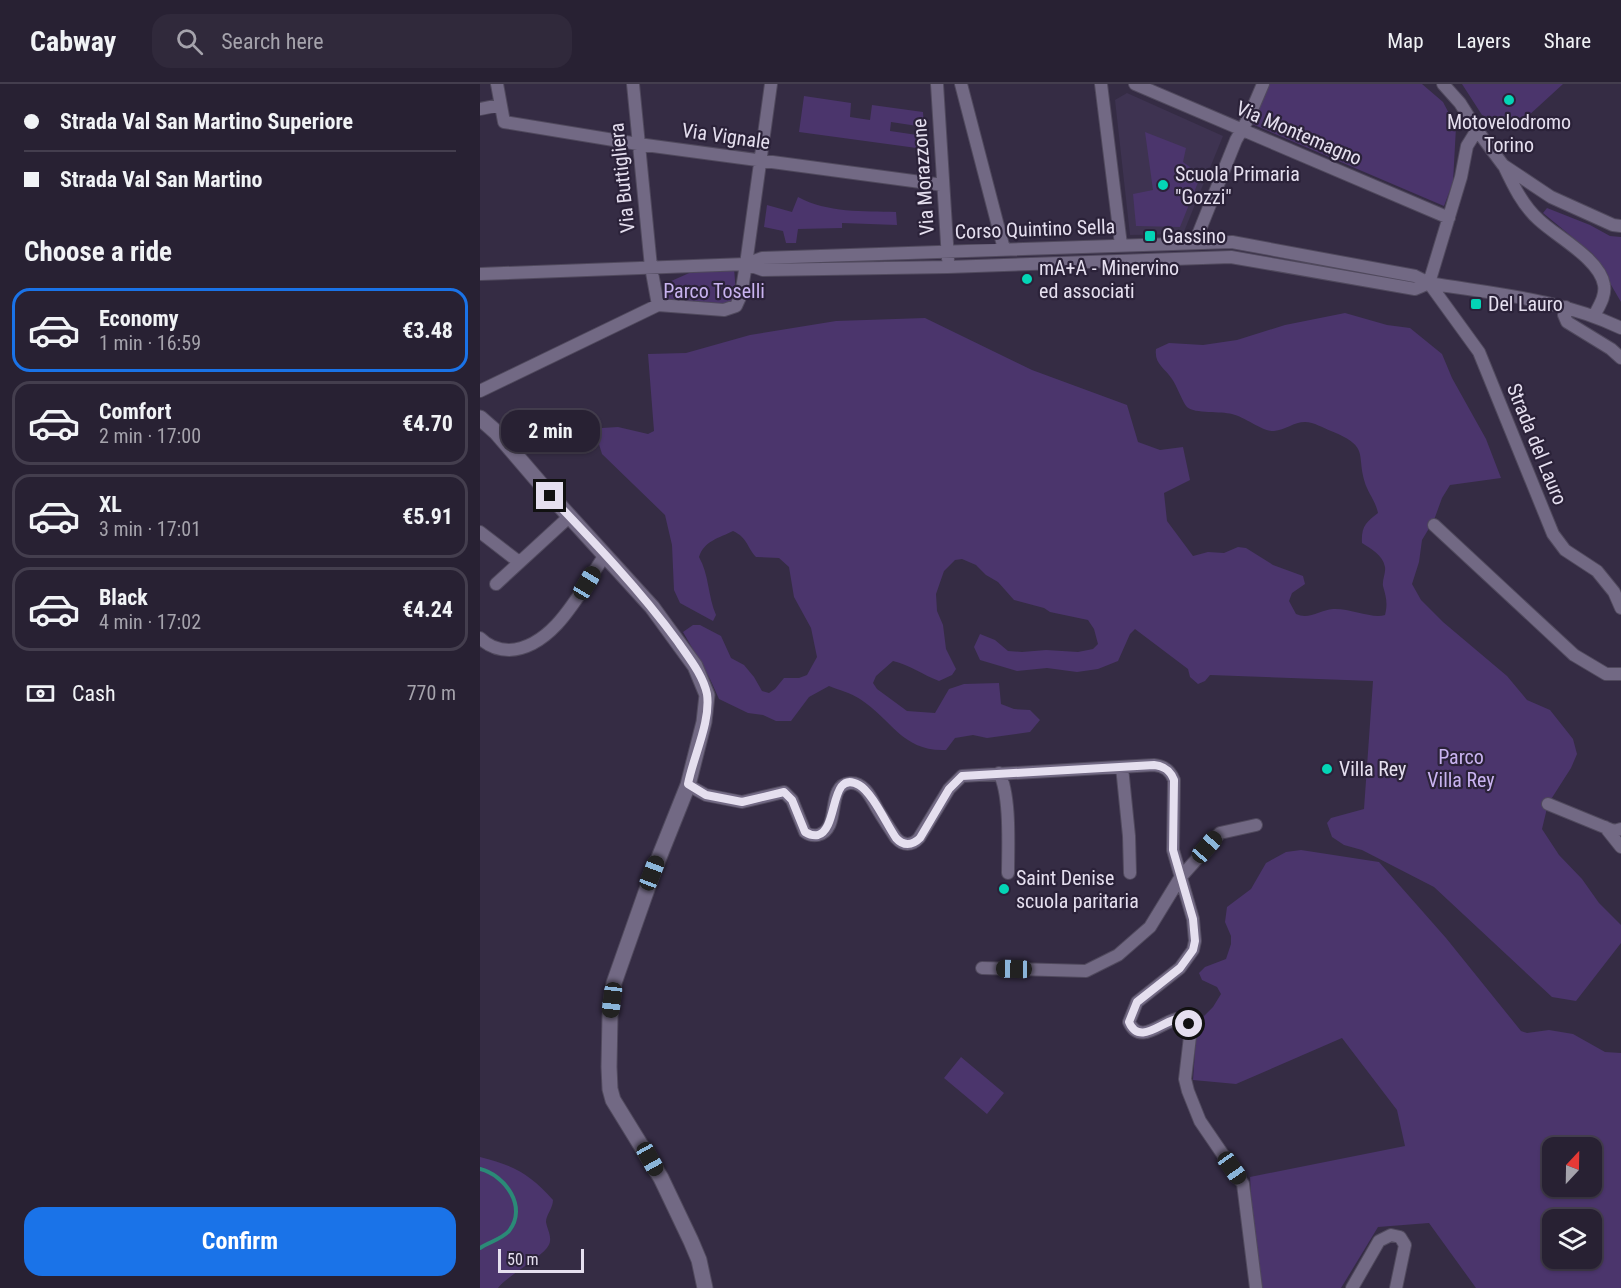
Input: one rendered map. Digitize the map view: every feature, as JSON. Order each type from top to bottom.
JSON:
[{"type":"street","points":[[480,109],[500,105],[497,84]]},
{"type":"street","name":"Via Buttigliera","points":[[633,84],[651,267],[658,305]]},
{"type":"street","points":[[480,391],[658,305],[724,310],[736,306],[741,295],[746,264],[771,84]]},
{"type":"street","name":"Via Morazzone","points":[[937,84],[948,267]]},
{"type":"street","points":[[961,84],[1004,249]]},
{"type":"street","points":[[1101,84],[1121,245]]},
{"type":"street","name":"Via Montemagno","points":[[1135,84],[1449,218]]},
{"type":"street","points":[[1196,242],[1236,140],[1263,84]]},
{"type":"street","points":[[1443,84],[1460,103],[1503,165],[1517,192],[1538,219],[1593,264],[1604,284],[1603,297],[1594,316]]},
{"type":"street","name":"Via Vignale","points":[[500,105],[504,122],[638,144],[943,185]]},
{"type":"street","points":[[1429,284],[1461,177],[1467,146],[1477,130]]},
{"type":"street","points":[[1503,165],[1551,197],[1613,225],[1621,226]]},
{"type":"street","name":"Corso Quintino Sella","points":[[480,274],[746,264],[762,258],[1232,242],[1415,276],[1429,284],[1551,303],[1594,316],[1621,328]]},
{"type":"street","name":"Corso Quintino Sella","points":[[746,264],[763,270],[948,267],[1231,257],[1415,289],[1429,284]]},
{"type":"street","name":"Strada del Lauro","points":[[1429,284],[1479,352],[1552,534],[1565,550],[1597,571],[1614,592],[1621,608]]},
{"type":"street","points":[[1566,307],[1564,315],[1567,322],[1621,358]]},
{"type":"street","points":[[480,418],[496,432],[652,607],[695,666],[707,695],[704,722],[688,784],[651,875],[614,983],[609,1016],[610,1089],[613,1100],[661,1178],[692,1241],[705,1288]]},
{"type":"street","points":[[496,584],[570,516]]},
{"type":"street","points":[[1434,525],[1574,655],[1606,674],[1621,674]]},
{"type":"street","points":[[480,532],[519,562]]},
{"type":"street","points":[[480,638],[493,648],[503,650],[530,646],[575,604],[605,555]]},
{"type":"street","points":[[688,784],[706,795],[742,802],[784,792],[792,800],[805,832],[809,835],[816,835],[829,826],[839,788],[845,784],[854,783],[867,792],[896,838],[900,843],[907,845],[920,838],[949,789],[962,776],[1154,765],[1161,766],[1172,773],[1174,780],[1173,850],[1195,930],[1193,950],[1180,968],[1137,1002],[1129,1022],[1133,1029],[1143,1033],[1177,1019],[1189,1024],[1191,1028],[1185,1079],[1200,1121],[1243,1184],[1256,1288]]},
{"type":"street","points":[[1122,767],[1130,873]]},
{"type":"street","points":[[999,773],[1004,788],[1008,873]]},
{"type":"street","points":[[1548,804],[1614,831],[1621,829]]},
{"type":"street","points":[[982,968],[1086,971],[1118,955],[1150,927],[1180,878],[1220,833],[1256,825]]},
{"type":"street","points":[[1605,827],[1621,847]]},
{"type":"street","points":[[1352,1288],[1379,1242],[1391,1235],[1400,1237],[1405,1245],[1396,1288]]},
{"type":"shaded area","name":"Scuola Primaria \"Gozzi\"","points":[[1127,93],[1223,136],[1183,234],[1130,235],[1115,100]]},
{"type":"green space","points":[[1269,84],[1422,84],[1443,102],[1456,127],[1453,182],[1444,206],[1252,124]]},
{"type":"green space","name":"Motovelodromo Torino","points":[[1462,84],[1563,84],[1514,129],[1482,115]]},
{"type":"green space","points":[[804,96],[851,103],[850,117],[870,120],[872,105],[923,112],[924,127],[891,122],[890,131],[924,136],[924,149],[799,132]]},
{"type":"green space","points":[[1145,132],[1186,148],[1183,162],[1201,175],[1180,227],[1136,226],[1133,194],[1153,190]]},
{"type":"green space","points":[[798,197],[833,209],[896,212],[897,225],[842,223],[842,228],[798,229],[796,243],[786,243],[783,231],[764,227],[767,205],[792,212]]},
{"type":"green space","points":[[1547,208],[1590,225],[1610,236],[1621,237],[1621,302],[1593,254],[1543,213]]},
{"type":"green space","name":"Parco Toselli","points":[[734,268],[736,294],[730,314],[666,312],[666,286],[669,282],[696,270]]},
{"type":"green space","name":"Parco Villa Rey","points":[[1345,313],[1387,325],[1410,328],[1442,354],[1452,378],[1486,439],[1501,478],[1450,485],[1422,540],[1419,562],[1412,584],[1421,600],[1443,622],[1507,676],[1527,700],[1550,710],[1573,739],[1577,754],[1571,768],[1548,804],[1542,829],[1559,855],[1582,879],[1599,903],[1621,925],[1621,943],[1576,1001],[1552,997],[1434,887],[1362,850],[1344,845],[1332,837],[1327,823],[1331,818],[1364,809],[1373,681],[1210,675],[1198,684],[1190,677],[1188,669],[1135,629],[1130,634],[1118,661],[1098,669],[1077,672],[1047,668],[1017,671],[980,660],[974,647],[980,634],[995,640],[1008,651],[1078,652],[1093,649],[1098,644],[1094,629],[1088,620],[1050,612],[1044,608],[1014,600],[998,582],[976,565],[962,559],[955,560],[944,571],[936,594],[937,611],[943,625],[946,649],[956,669],[952,675],[939,681],[893,661],[876,676],[873,683],[877,689],[907,711],[935,713],[949,689],[964,684],[999,683],[1001,704],[1014,709],[1030,710],[1040,720],[1030,732],[987,738],[973,735],[955,738],[946,750],[931,749],[908,740],[860,699],[829,686],[809,697],[791,721],[776,721],[763,715],[748,713],[719,699],[683,632],[693,625],[700,625],[721,636],[731,658],[744,665],[762,691],[769,693],[784,678],[799,678],[807,675],[817,657],[811,628],[794,597],[789,567],[779,558],[756,557],[744,539],[733,531],[704,547],[699,557],[705,571],[716,615],[713,621],[680,603],[674,590],[672,545],[665,515],[602,454],[598,441],[602,428],[618,427],[648,434],[654,431],[648,354],[686,353],[750,335],[836,321],[925,318],[1032,370],[1127,405],[1138,442],[1160,450],[1183,447],[1190,480],[1164,493],[1167,521],[1193,556],[1208,552],[1224,553],[1238,547],[1246,548],[1273,565],[1303,576],[1305,584],[1292,593],[1289,601],[1296,614],[1301,616],[1333,609],[1380,616],[1385,615],[1386,603],[1383,584],[1384,563],[1376,553],[1362,543],[1365,525],[1378,513],[1363,477],[1360,454],[1353,442],[1312,423],[1301,422],[1270,431],[1232,414],[1191,409],[1185,405],[1172,379],[1158,362],[1156,354],[1156,349],[1169,343],[1203,345],[1237,340],[1285,325]]},
{"type":"green space","points":[[1301,850],[1379,862],[1446,938],[1521,1031],[1527,1033],[1549,1030],[1573,1034],[1605,1052],[1621,1053],[1621,1288],[1476,1288],[1429,1223],[1378,1227],[1341,1288],[1257,1288],[1250,1177],[1405,1146],[1397,1110],[1342,1038],[1236,1084],[1193,1080],[1197,1023],[1213,1007],[1221,994],[1217,987],[1202,980],[1199,973],[1205,967],[1226,959],[1231,944],[1231,936],[1225,922],[1227,907],[1251,889],[1266,863],[1286,852]]},
{"type":"green space","points":[[961,1057],[1004,1093],[987,1114],[944,1078]]},
{"type":"green space","points":[[480,1157],[502,1163],[520,1172],[537,1183],[553,1200],[546,1222],[550,1239],[548,1246],[498,1288],[480,1288]]},
{"type":"waterway","points":[[480,1169],[489,1172],[505,1185],[515,1202],[516,1212],[509,1231],[480,1248]]},
{"type":"place","name":"Motovelodromo Torino","points":[[1509,100]]},
{"type":"place","name":"Scuola Primaria \"Gozzi\"","points":[[1163,185]]},
{"type":"place","name":"Gassino","points":[[1150,236]]},
{"type":"place","name":"mA+A - Minervino ed associati","points":[[1027,279]]},
{"type":"place","name":"Del Lauro","points":[[1476,304]]},
{"type":"place","name":"Villa Rey","points":[[1327,769]]},
{"type":"place","name":"Saint Denise scuola paritaria","points":[[1004,889]]},
{"type":"route","points":[[550,496],[652,607],[695,666],[707,695],[701,738],[688,784],[706,795],[742,802],[784,792],[792,800],[805,832],[809,835],[816,835],[827,830],[829,826],[839,788],[845,784],[854,783],[867,792],[896,838],[900,843],[907,845],[920,838],[949,789],[962,776],[1154,765],[1161,766],[1172,773],[1174,780],[1173,850],[1193,919],[1195,941],[1190,956],[1180,968],[1137,1002],[1129,1022],[1133,1029],[1143,1033],[1177,1019],[1189,1024]]}]
